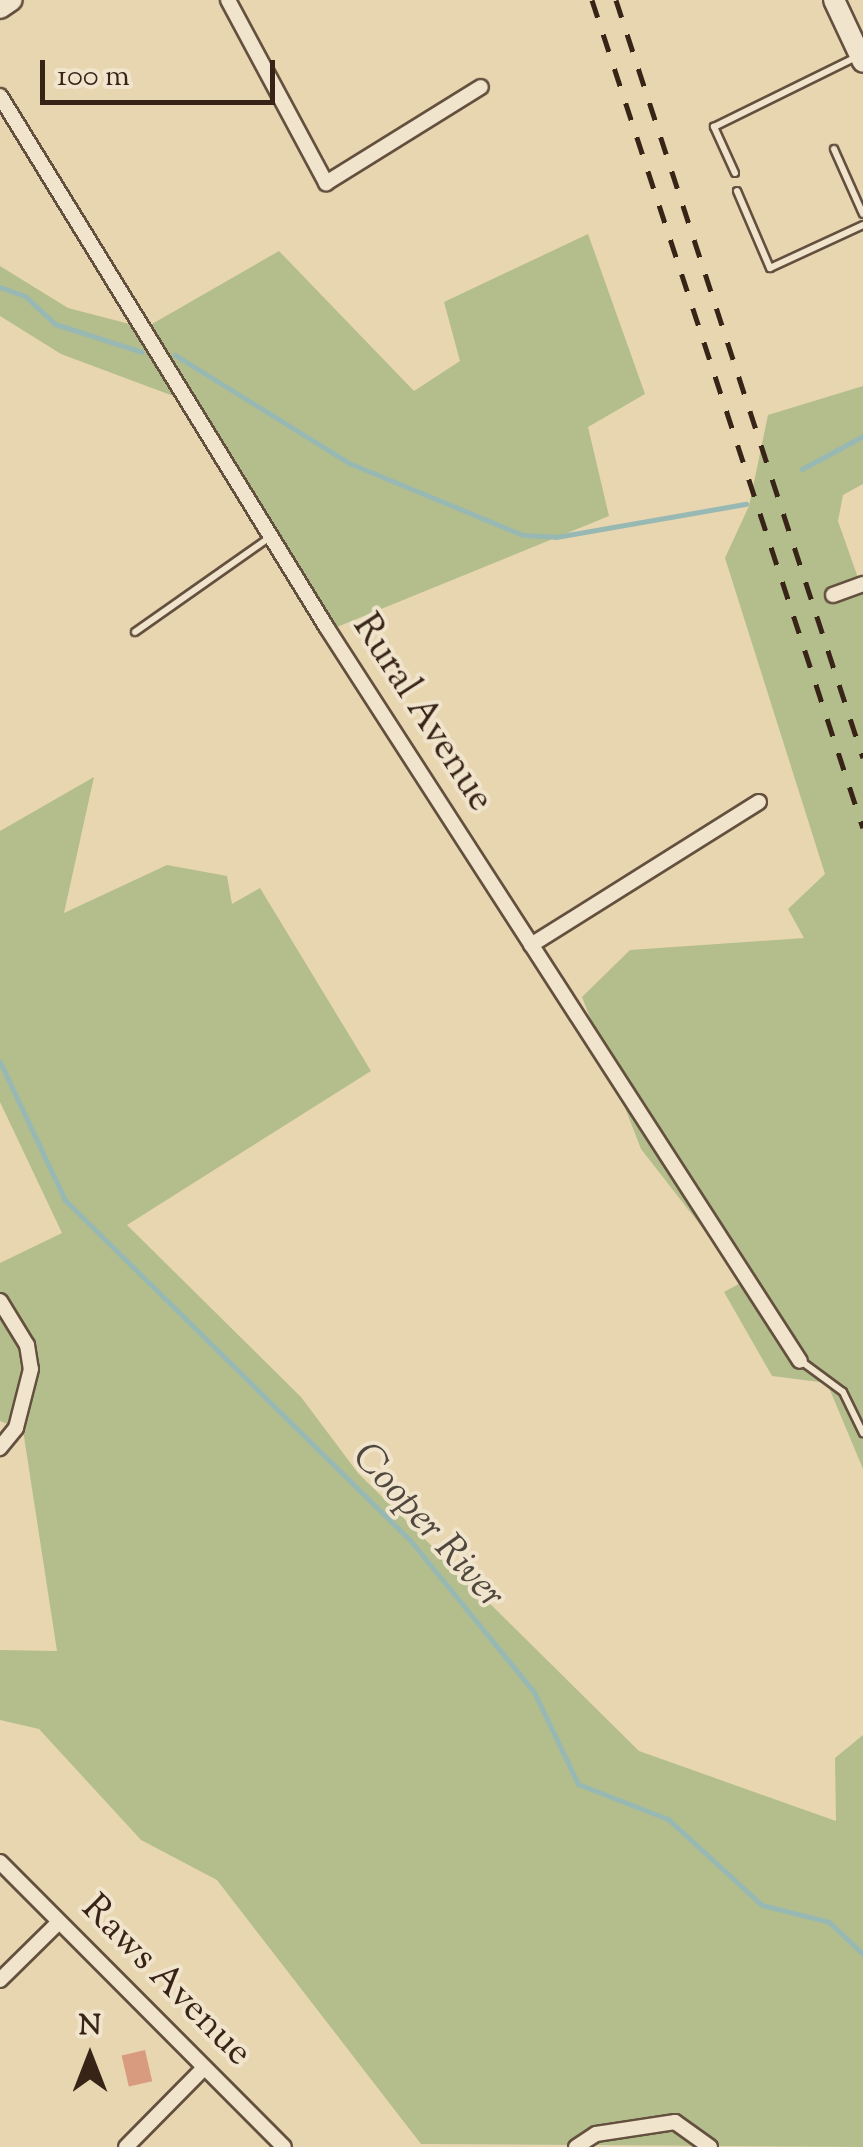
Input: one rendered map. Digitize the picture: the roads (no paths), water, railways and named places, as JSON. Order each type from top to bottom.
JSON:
[{"type":"main road","points":[[0,8],[12,0]]},
{"type":"main road","points":[[834,0],[862,58]]},
{"type":"street","points":[[228,0],[326,183],[481,87]]},
{"type":"street","name":"Rural Avenue","points":[[0,96],[271,536],[800,1360]]},
{"type":"street","points":[[834,595],[863,584]]},
{"type":"street","points":[[531,945],[758,802]]},
{"type":"street","points":[[0,1300],[27,1346],[31,1369],[16,1428],[0,1448]]},
{"type":"street","name":"Raws Avenue","points":[[0,1862],[284,2147]]},
{"type":"street","points":[[0,1980],[59,1922]]},
{"type":"street","points":[[126,2147],[204,2068]]},
{"type":"street","points":[[576,2147],[596,2134],[675,2122],[710,2147]]},
{"type":"lane","points":[[735,173],[714,127],[862,58]]},
{"type":"lane","points":[[834,150],[863,214]]},
{"type":"lane","points":[[737,191],[770,268],[863,225]]},
{"type":"lane","points":[[136,632],[271,536]]},
{"type":"lane","points":[[800,1360],[843,1392],[863,1433]]},
{"type":"waterway","points":[[0,287],[25,296],[55,324],[142,352]]},
{"type":"waterway","points":[[175,355],[349,463],[523,535],[556,537],[746,504]]},
{"type":"waterway","points":[[802,469],[863,436]]},
{"type":"waterway","name":"Cooper River","points":[[0,1062],[65,1200],[410,1540],[534,1692],[578,1784],[668,1819],[762,1905],[829,1922],[863,1954]]},
{"type":"railway","points":[[592,0],[863,828]]},
{"type":"railway","points":[[616,0],[863,758]]}]
